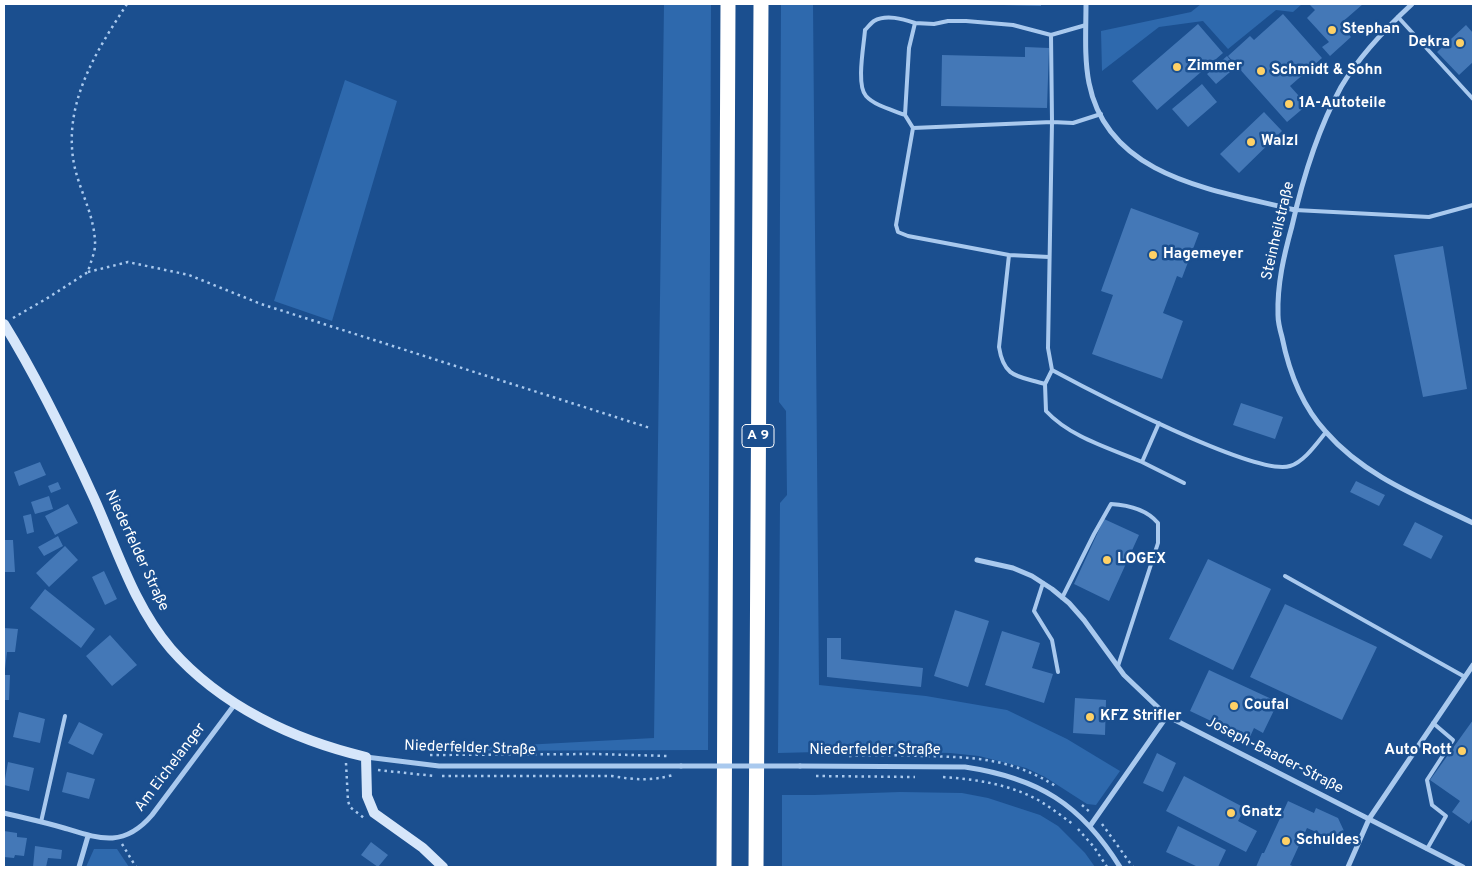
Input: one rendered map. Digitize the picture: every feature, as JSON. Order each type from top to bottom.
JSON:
[{"type":"highway","name":"A 9","points":[[724,867],[728,4]]},
{"type":"highway","name":"A 9","points":[[756,867],[761,4]]},
{"type":"street","points":[[1086,4],[1086,63],[1090,86],[1100,114],[1125,148],[1145,163],[1168,175],[1193,184],[1295,210]]},
{"type":"street","name":"Steinheilstraße","points":[[1412,4],[1364,53],[1342,86],[1325,119],[1308,161],[1282,264],[1278,291],[1278,317],[1286,355],[1295,382],[1307,408],[1326,432],[1364,467],[1473,523]]},
{"type":"street","name":"Niederfelder Straße","points":[[7,328],[42,391],[94,497],[133,587],[155,627],[190,669],[235,704],[311,742],[366,757],[439,766],[966,767],[989,770],[1010,776],[1049,794],[1069,807],[1090,826],[1120,867]]},
{"type":"street","name":"Joseph-Baader-Straße","points":[[977,560],[1013,568],[1032,576],[1062,598],[1084,620],[1118,666],[1142,694],[1166,716],[1464,867]]},
{"type":"street","points":[[1348,867],[1369,819],[1473,665]]},
{"type":"street","name":"Am Eichelanger","points":[[119,838],[128,835],[144,824],[235,704]]},
{"type":"street","points":[[1090,826],[1166,716]]},
{"type":"street","points":[[366,757],[367,796],[374,813],[423,848],[443,867]]},
{"type":"street","points":[[4,814],[41,822],[88,836],[119,838]]},
{"type":"street","points":[[79,867],[88,836]]},
{"type":"lane","points":[[1398,17],[1473,99]]},
{"type":"lane","points":[[905,115],[874,102],[863,92],[861,83],[866,30],[875,20],[900,18],[934,24],[948,21],[966,21],[1013,25],[1051,35],[1086,25]]},
{"type":"lane","points":[[915,22],[909,48],[905,115],[913,128],[896,225],[898,232],[908,236],[1009,254],[1049,257]]},
{"type":"lane","points":[[1051,35],[1052,122],[1048,348],[1052,370],[1045,384],[1046,410],[1056,422],[1080,436],[1184,482]]},
{"type":"lane","points":[[913,128],[1052,122],[1073,123],[1100,114]]},
{"type":"lane","points":[[1295,210],[1429,217],[1473,206]]},
{"type":"lane","points":[[1009,254],[999,347],[1001,362],[1010,374],[1045,384]]},
{"type":"lane","points":[[1052,370],[1099,396],[1207,445],[1270,466],[1290,466],[1306,455],[1326,432]]},
{"type":"lane","points":[[1142,462],[1159,423]]},
{"type":"lane","points":[[1062,598],[1111,504],[1134,508],[1152,517],[1158,523],[1158,543],[1118,666]]},
{"type":"lane","points":[[1285,576],[1465,677]]},
{"type":"lane","points":[[1043,583],[1034,611],[1052,640],[1058,672]]},
{"type":"lane","points":[[41,822],[65,716]]},
{"type":"lane","points":[[1427,849],[1446,816],[1432,805],[1427,780],[1453,740],[1433,723]]},
{"type":"path","points":[[88,272],[96,244],[90,210],[73,158],[72,131],[77,100],[90,63],[127,4]]},
{"type":"path","points":[[7,328],[46,299],[88,272],[128,262],[189,275],[261,304],[650,428]]},
{"type":"path","points":[[425,754],[596,754],[671,757]]},
{"type":"path","points":[[346,765],[421,775],[447,776],[612,776],[632,780],[657,780],[681,773]]},
{"type":"path","points":[[813,776],[922,777]]},
{"type":"path","points":[[942,777],[990,782],[1028,795],[1042,802],[1075,826],[1094,847],[1107,867]]},
{"type":"path","points":[[119,838],[136,867]]},
{"type":"shaded area","points":[[664,4],[711,4],[708,750],[411,751],[654,738]]},
{"type":"shaded area","points":[[781,4],[813,4],[819,685],[926,696],[1007,710],[1067,739],[1120,771],[1096,805],[1087,804],[1045,777],[1026,768],[979,756],[950,753],[859,751],[778,753],[780,503],[787,495],[786,411],[779,402]]},
{"type":"shaded area","points":[[1201,4],[1302,4],[1293,12],[1276,10],[1228,49],[1203,21],[1159,27],[1102,71],[1101,31],[1191,12]]},
{"type":"shaded area","points":[[345,80],[397,101],[332,321],[274,301]]},
{"type":"shaded area","points":[[900,792],[962,793],[988,798],[1040,815],[1058,826],[1085,853],[1095,867],[782,867],[782,795]]},
{"type":"shaded area","points":[[94,849],[117,849],[129,867],[86,867]]},
{"type":"building","points":[[1041,4],[1041,6],[1003,5]]},
{"type":"building","name":"Stephan","points":[[1309,4],[1363,4],[1340,24],[1351,37],[1330,56],[1322,47],[1329,42],[1307,18],[1315,10]]},
{"type":"building","points":[[1283,14],[1322,58],[1290,86],[1307,105],[1287,122],[1228,56],[1250,36],[1254,40]]},
{"type":"building","name":"Zimmer","points":[[1198,24],[1223,53],[1157,110],[1132,81]]},
{"type":"building","name":"Dekra","points":[[1466,25],[1473,33],[1473,62],[1459,75],[1437,52]]},
{"type":"building","points":[[1025,47],[1049,48],[1047,108],[941,106],[942,55],[1025,57]]},
{"type":"building","points":[[1227,56],[1236,67],[1216,84],[1207,74]]},
{"type":"building","points":[[1202,84],[1217,102],[1188,127],[1172,109]]},
{"type":"building","name":"Walzl","points":[[1264,112],[1282,131],[1239,173],[1220,154]]},
{"type":"building","points":[[1131,208],[1199,233],[1182,278],[1177,276],[1163,313],[1183,321],[1162,379],[1092,354],[1113,295],[1101,291]]},
{"type":"building","points":[[1443,246],[1467,389],[1423,397],[1394,255]]},
{"type":"building","points":[[1241,403],[1283,417],[1275,439],[1233,425]]},
{"type":"building","points":[[40,462],[46,475],[19,486],[14,472]]},
{"type":"building","points":[[1356,481],[1385,495],[1379,506],[1350,492]]},
{"type":"building","points":[[58,482],[61,489],[51,493],[48,486]]},
{"type":"building","points":[[49,496],[53,509],[35,514],[31,502]]},
{"type":"building","points":[[68,504],[78,523],[55,535],[45,516]]},
{"type":"building","points":[[31,514],[34,532],[27,534],[23,516]]},
{"type":"building","name":"LOGEX","points":[[1104,519],[1139,535],[1109,601],[1074,584]]},
{"type":"building","points":[[1415,522],[1443,536],[1431,559],[1403,545]]},
{"type":"building","points":[[58,536],[63,546],[44,556],[38,547]]},
{"type":"building","points":[[4,540],[13,540],[15,572],[4,572]]},
{"type":"building","points":[[65,546],[78,560],[49,587],[36,573]]},
{"type":"building","points":[[1208,559],[1271,589],[1233,670],[1169,639]]},
{"type":"building","points":[[104,571],[117,599],[105,605],[92,577]]},
{"type":"building","points":[[45,589],[95,629],[81,648],[30,608]]},
{"type":"building","points":[[1285,604],[1377,647],[1342,720],[1250,677]]},
{"type":"building","points":[[955,610],[989,621],[968,687],[934,676]]},
{"type":"building","points":[[4,628],[18,629],[15,652],[7,652],[5,669],[4,669]]},
{"type":"building","points":[[1002,631],[1040,643],[1032,668],[1053,674],[1044,703],[985,685]]},
{"type":"building","points":[[110,635],[137,665],[112,686],[86,656]]},
{"type":"building","points":[[827,638],[841,638],[841,659],[923,668],[921,687],[827,677]]},
{"type":"building","name":"Coufal","points":[[1209,670],[1278,702],[1263,733],[1254,728],[1249,739],[1190,711]]},
{"type":"building","points":[[4,675],[10,675],[9,700],[4,700]]},
{"type":"building","name":"KFZ Strifler","points":[[1075,698],[1106,700],[1105,735],[1073,733]]},
{"type":"building","points":[[19,712],[45,719],[40,743],[13,737]]},
{"type":"building","name":"Auto Rott","points":[[1473,720],[1473,818],[1469,824],[1452,812],[1460,801],[1430,780]]},
{"type":"building","points":[[79,722],[103,734],[93,755],[68,743]]},
{"type":"building","points":[[1157,753],[1176,763],[1163,792],[1143,783]]},
{"type":"building","points":[[8,762],[34,768],[29,791],[4,785]]},
{"type":"building","points":[[67,772],[95,779],[89,799],[62,792]]},
{"type":"building","points":[[1184,776],[1245,808],[1238,821],[1257,831],[1246,852],[1166,811]]},
{"type":"building","name":"Schuldes","points":[[1288,801],[1314,813],[1316,808],[1338,818],[1344,831],[1339,842],[1307,828],[1290,865],[1295,867],[1256,867],[1262,853],[1264,853]]},
{"type":"building","points":[[1178,826],[1226,850],[1218,867],[1198,867],[1166,852]]},
{"type":"building","points":[[4,831],[17,833],[17,837],[27,838],[24,856],[4,857]]},
{"type":"building","points":[[371,842],[388,855],[378,867],[361,855]]},
{"type":"building","points":[[35,846],[62,850],[61,859],[48,858],[46,867],[33,867]]},
{"type":"place","name":"Stephan","points":[[1332,30]]},
{"type":"place","name":"Dekra","points":[[1460,43]]},
{"type":"place","name":"Zimmer","points":[[1177,67]]},
{"type":"place","name":"Schmidt & Sohn","points":[[1261,71]]},
{"type":"place","name":"1A-Autoteile","points":[[1289,104]]},
{"type":"place","name":"Walzl","points":[[1251,142]]},
{"type":"place","name":"Hagemeyer","points":[[1153,255]]},
{"type":"place","name":"LOGEX","points":[[1107,560]]},
{"type":"place","name":"Coufal","points":[[1234,706]]},
{"type":"place","name":"KFZ Strifler","points":[[1090,717]]},
{"type":"place","name":"Auto Rott","points":[[1462,751]]},
{"type":"place","name":"Gnatz","points":[[1231,813]]},
{"type":"place","name":"Schuldes","points":[[1286,841]]}]
